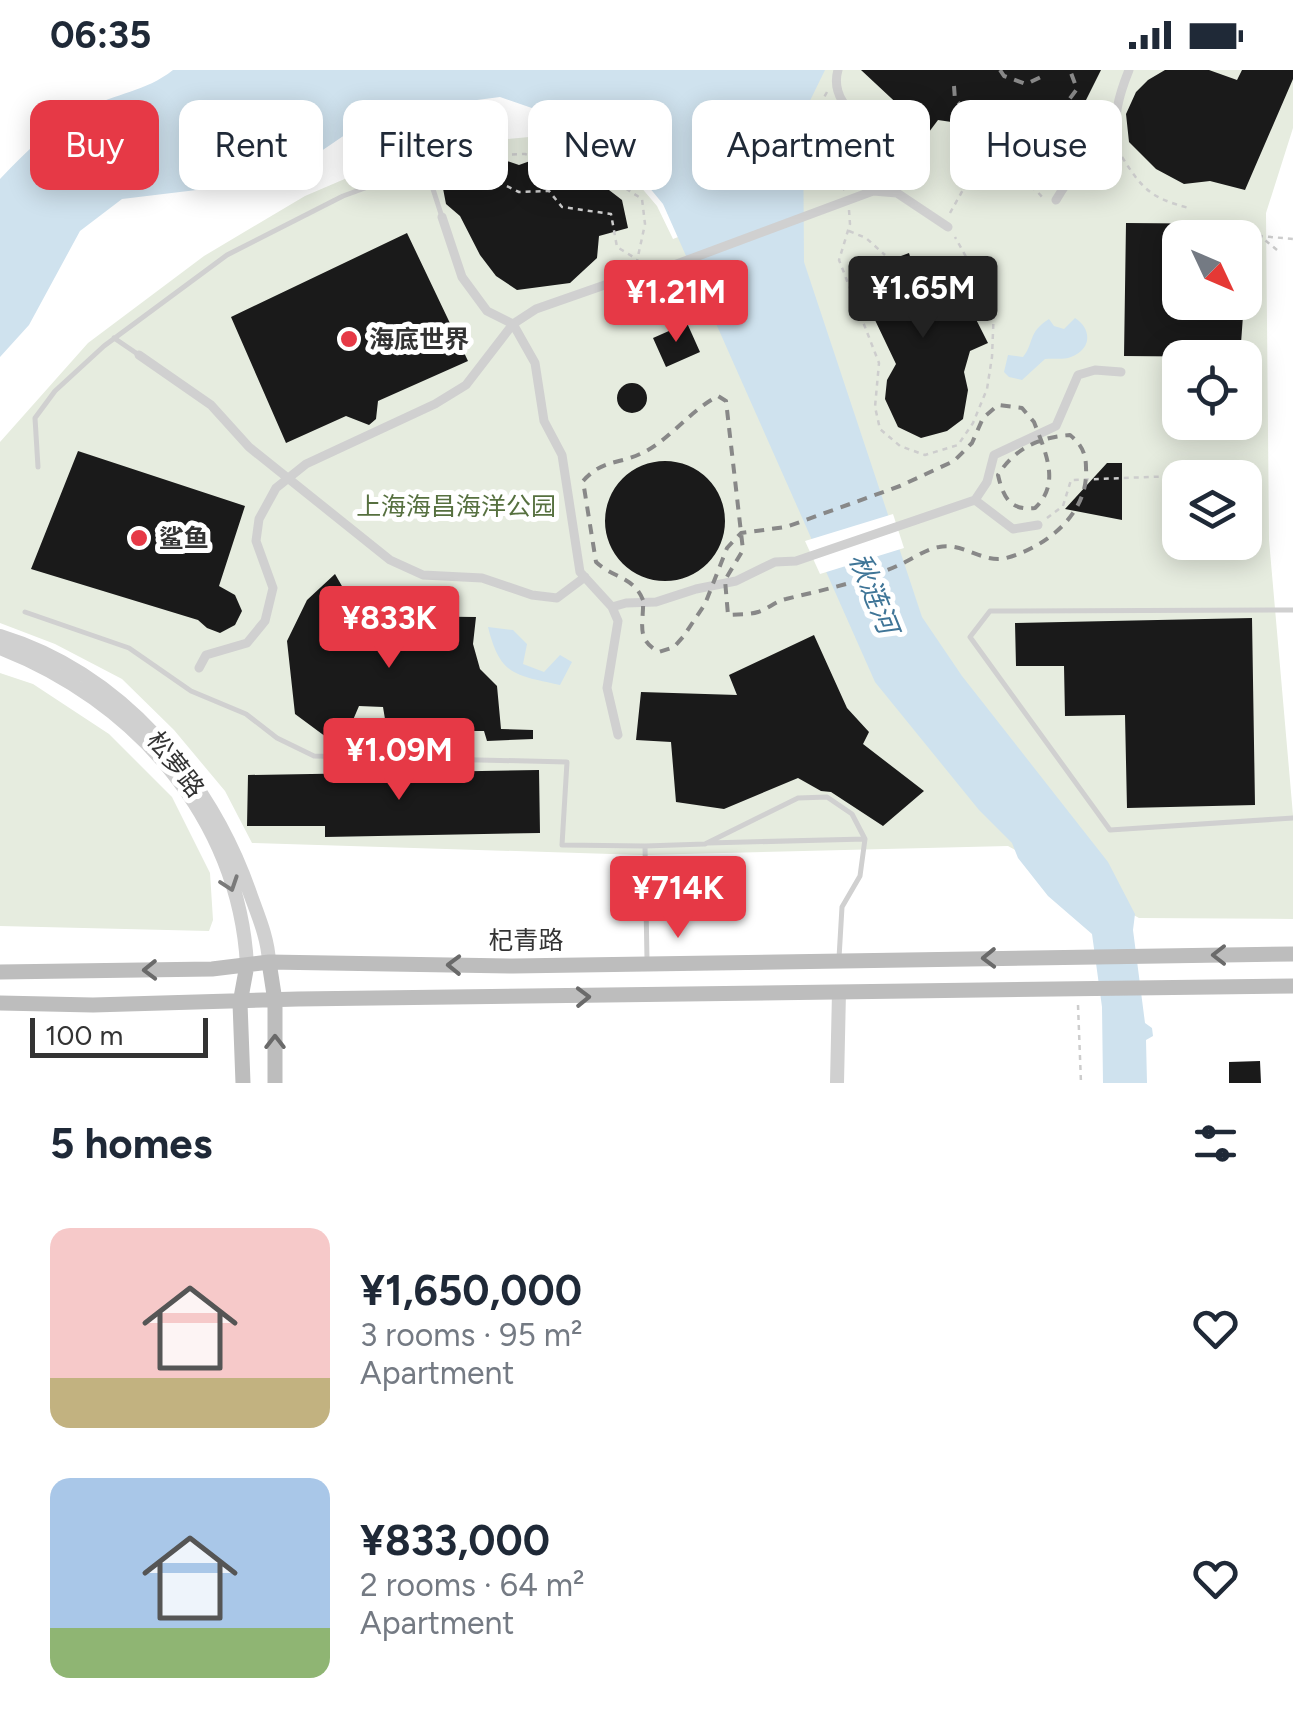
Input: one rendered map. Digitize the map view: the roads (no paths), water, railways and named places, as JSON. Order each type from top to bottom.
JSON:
[{"type":"main road","name":"杞青路","points":[[0,972],[212,969],[269,962],[647,964],[1293,954]]},
{"type":"main road","points":[[269,962],[275,1001],[275,1083]]},
{"type":"main road","points":[[244,1083],[240,1002],[247,965]]},
{"type":"main road","points":[[0,1003],[93,1006],[1293,986]]},
{"type":"street","points":[[1056,200],[1071,174],[1097,154],[1116,148],[1113,122],[1129,70]]},
{"type":"street","points":[[836,74],[843,105],[870,132],[872,191]]},
{"type":"street","points":[[200,668],[206,655],[247,643],[265,621],[273,588],[256,541],[259,519],[276,488],[306,464],[344,443],[434,404],[466,385],[513,324],[536,310],[639,272],[674,265],[872,191],[897,193],[945,225]]},
{"type":"street","points":[[442,216],[462,276],[487,311],[513,324],[535,363],[544,421],[562,455],[580,572],[612,608],[618,621],[608,688],[618,734]]},
{"type":"street","points":[[139,355],[211,405],[249,447],[390,560],[423,575],[482,578],[532,595],[557,598],[585,578]]},
{"type":"street","points":[[612,608],[626,603],[656,602],[696,588],[736,581],[775,562],[796,561],[975,500],[987,482],[994,456],[1056,426],[1078,375],[1095,370],[1121,372]]},
{"type":"street","points":[[975,500],[1013,529],[1038,525]]},
{"type":"street","name":"松萝路","points":[[0,636],[56,660],[104,689],[175,756],[224,832],[242,870],[268,946],[269,962]]},
{"type":"street","name":"松萝路","points":[[0,648],[84,688],[168,764],[200,811],[223,864],[246,929],[247,965]]},
{"type":"street","points":[[838,992],[838,1083]]},
{"type":"lane","points":[[38,468],[35,418],[55,391],[114,338],[227,254],[359,190]]},
{"type":"lane","points":[[433,190],[442,216]]},
{"type":"lane","points":[[114,338],[139,355]]},
{"type":"lane","points":[[1293,610],[990,611],[970,636],[1110,830],[1293,818]]},
{"type":"lane","points":[[25,612],[129,648],[191,691],[246,714],[277,738],[314,756],[566,762],[562,845],[866,839]]},
{"type":"lane","points":[[704,844],[798,798],[827,797],[852,814],[866,839],[860,876],[842,907],[839,961]]},
{"type":"lane","points":[[645,846],[647,964]]},
{"type":"water","name":"秋涟河","points":[[173,70],[825,70],[810,100],[692,100],[692,190],[804,190],[804,262],[922,617],[962,676],[1108,862],[1135,914],[1133,930],[1145,1023],[1152,1028],[1153,1036],[1146,1040],[1147,1083],[1103,1083],[1102,1007],[1092,934],[1048,896],[1018,858],[1012,843],[979,810],[875,682],[663,204],[651,190],[672,190],[672,100],[528,100],[528,107],[500,97],[343,100],[343,136],[323,150],[323,100],[179,100],[179,190],[196,190],[122,199],[80,231],[29,325],[0,357],[0,179],[30,150],[30,190],[159,190],[159,100],[107,100],[152,83]]},
{"type":"water","points":[[1075,318],[1087,333],[1086,344],[1078,353],[1045,359],[1022,380],[1004,372],[1008,355],[1023,357],[1042,324],[1049,319],[1054,326],[1064,329]]},
{"type":"water","points":[[488,627],[513,630],[527,644],[523,664],[544,672],[560,655],[572,662],[560,685],[511,670],[498,655]]},
{"type":"railway","points":[[1000,70],[1004,76],[1026,84],[1043,76]]},
{"type":"railway","points":[[954,86],[955,100],[971,114],[1025,112],[1056,117],[1077,89],[1071,73]]},
{"type":"railway","points":[[643,600],[629,582],[596,562],[583,481],[603,466],[650,449],[718,396],[726,401],[743,550],[725,580],[728,615],[762,611],[782,600],[870,577],[939,547],[956,547],[998,559],[1021,553],[1050,537],[1073,513],[1085,484],[1084,453],[1070,435],[1048,438],[1038,442],[1020,451],[998,475],[1005,496],[1014,505],[1035,508],[1046,492],[1049,467],[1044,449],[1041,440],[1034,422],[1022,408],[998,405],[983,418],[972,443],[954,461],[900,486],[786,527],[741,533],[727,548],[705,604],[674,647],[659,652],[647,642],[642,630],[643,600]]},
{"type":"place","name":"海底世界","points":[[349,339]]},
{"type":"place","name":"鲨鱼","points":[[139,538]]},
{"type":"park label","name":"上海海昌海洋公园","points":[[456,506]]}]
